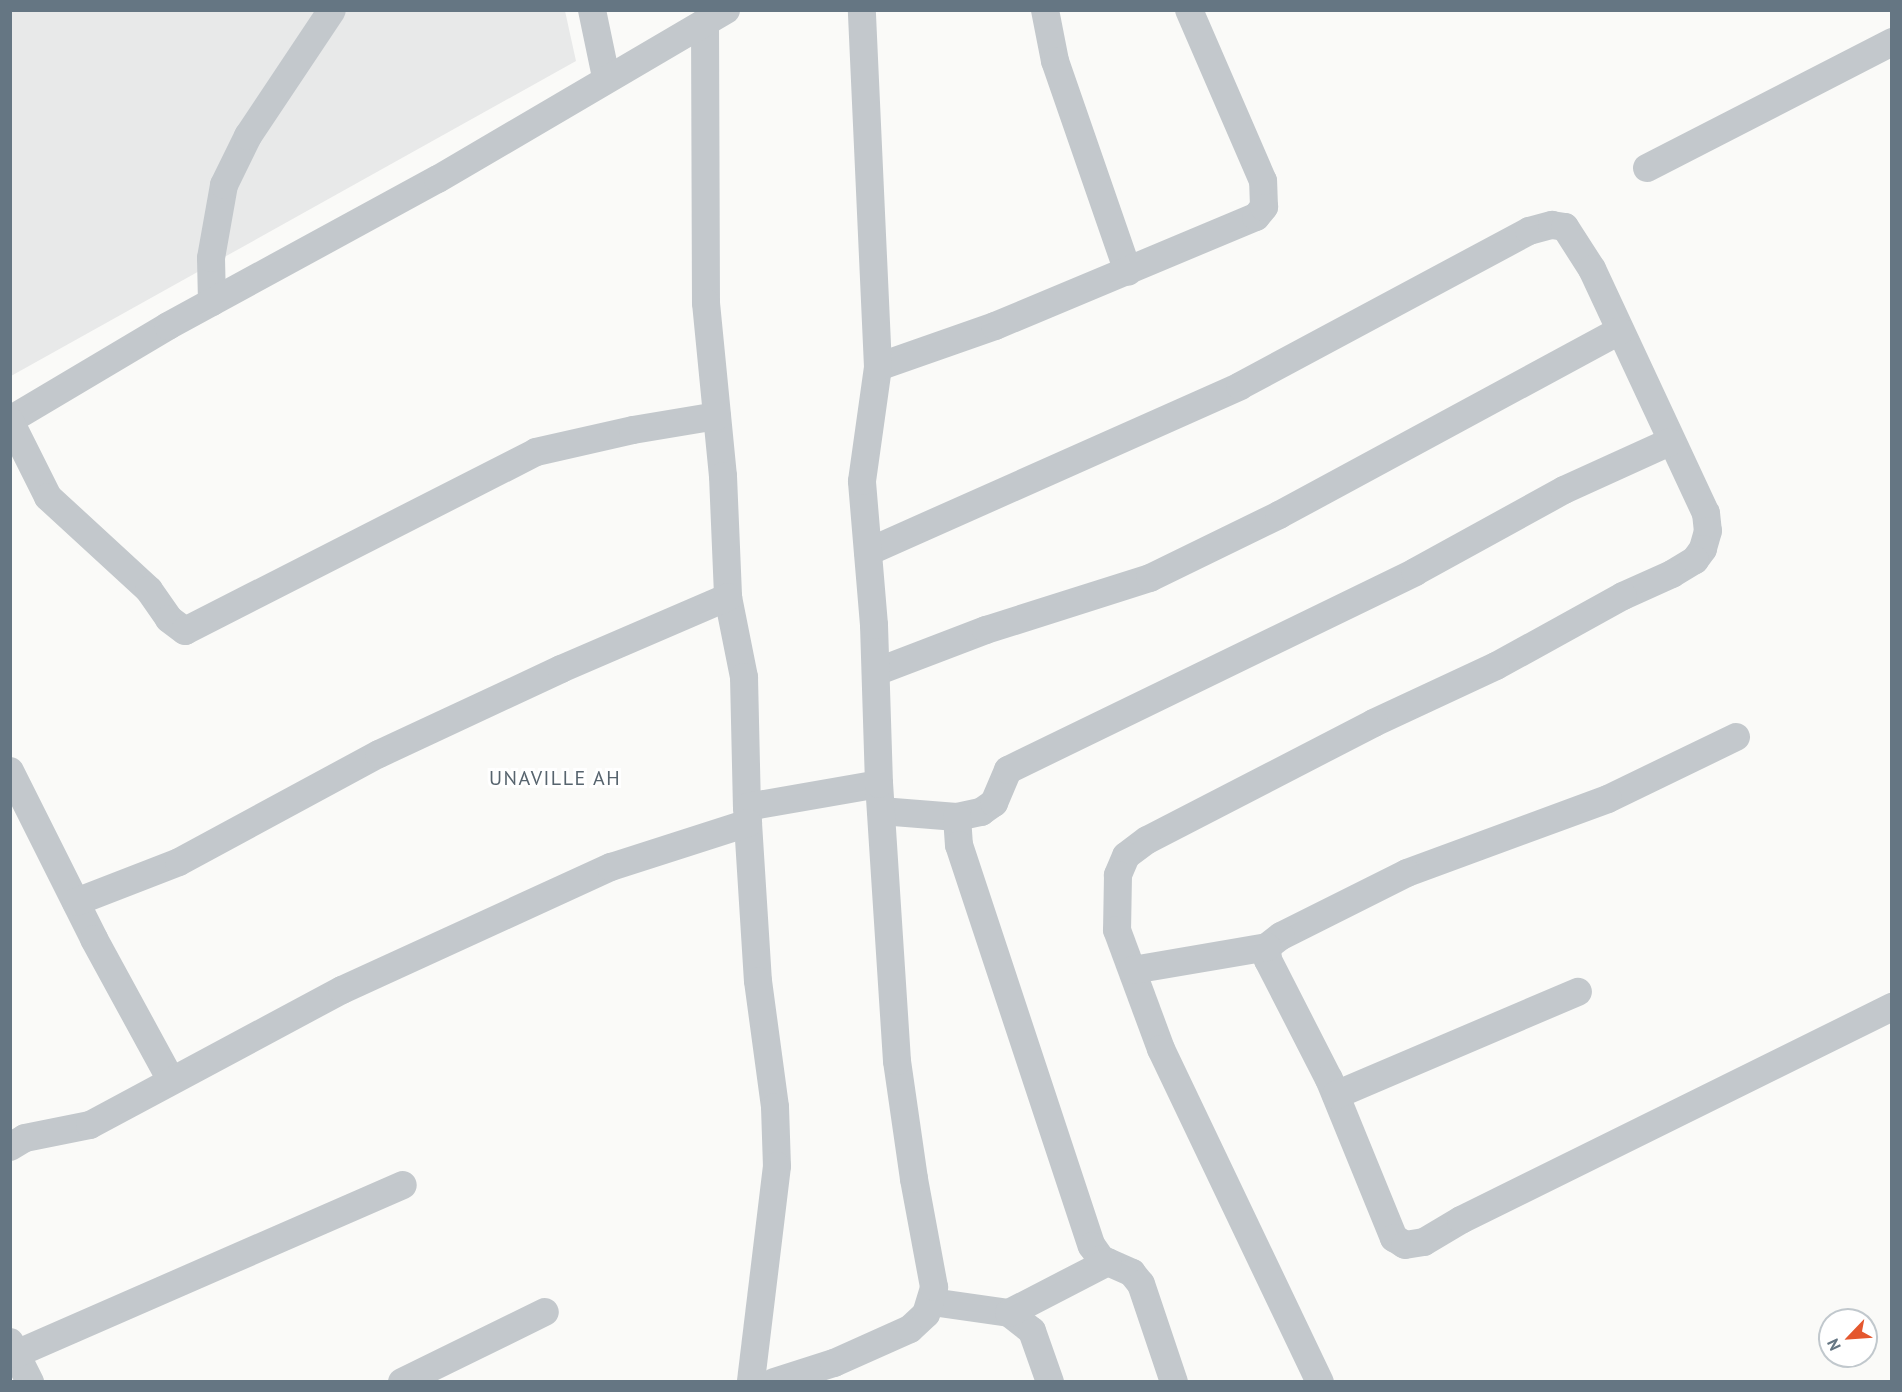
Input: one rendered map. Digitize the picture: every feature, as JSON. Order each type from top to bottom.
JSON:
[{"type":"street","points":[[212,302],[211,258],[224,185],[248,136],[332,10]]},
{"type":"street","points":[[592,10],[606,77]]},
{"type":"street","points":[[774,1382],[880,1344],[910,1329],[926,1314],[932,1302],[934,1287],[914,1179],[897,1061],[880,797],[876,672],[862,481],[878,367],[862,10]]},
{"type":"street","points":[[1045,10],[1055,61],[1128,272]]},
{"type":"street","points":[[878,367],[995,326],[1239,227],[1264,207],[1263,181],[1257,163],[1189,10]]},
{"type":"street","points":[[716,16],[606,77],[438,179],[212,302],[10,421],[48,497],[148,590],[169,619],[185,631],[536,452],[633,430],[717,416]]},
{"type":"street","points":[[716,16],[706,303],[717,416],[728,597],[744,677],[748,815],[758,981],[775,1107],[777,1167],[751,1382]]},
{"type":"street","points":[[1647,168],[1892,42]]},
{"type":"street","points":[[868,552],[1240,386],[1539,228],[1556,225],[1568,230],[1592,269],[1670,442],[1706,513],[1708,531],[1703,549],[1695,560],[1496,666],[1374,723],[1147,840],[1126,856],[1118,875],[1117,930],[1161,1049],[1314,1379]]},
{"type":"street","points":[[876,672],[986,630],[1150,578],[1320,494],[1620,331]]},
{"type":"street","points":[[10,1147],[25,1138],[90,1125],[342,990],[611,867],[748,815],[880,797],[957,817],[970,817],[994,803],[1008,770],[1415,572],[1564,490],[1670,442]]},
{"type":"street","points":[[76,902],[179,862],[379,754],[561,669],[728,597]]},
{"type":"street","points":[[1133,970],[1267,947],[1281,936],[1407,873],[1608,799],[1736,737]]},
{"type":"street","points":[[10,771],[76,902],[171,1080]]},
{"type":"street","points":[[957,817],[959,845],[1092,1246],[1101,1259],[1132,1273],[1141,1284],[1174,1382]]},
{"type":"street","points":[[1267,947],[1268,960],[1336,1095],[1394,1238],[1405,1245],[1418,1245],[1892,1007]]},
{"type":"street","points":[[1336,1095],[1578,992]]},
{"type":"street","points":[[19,1366],[402,1185]]},
{"type":"street","points":[[1009,1313],[1108,1262]]},
{"type":"street","points":[[932,1302],[993,1308],[1009,1313],[1032,1331],[1050,1382]]},
{"type":"street","points":[[402,1382],[545,1312]]},
{"type":"shaded area","points":[[11,11],[565,11],[576,61],[11,376]]},
{"type":"district","name":"UNAVILLE AH","points":[[555,778]]}]
